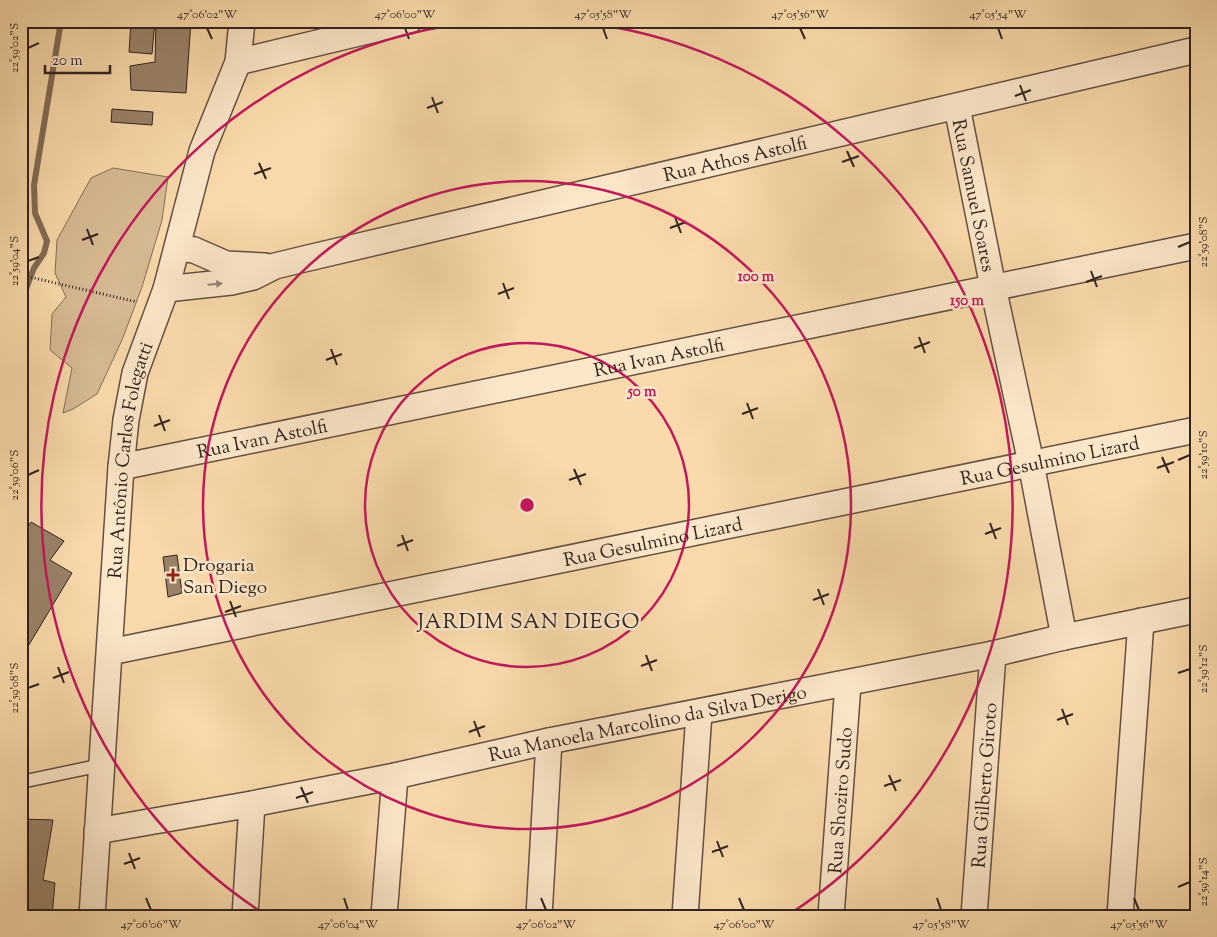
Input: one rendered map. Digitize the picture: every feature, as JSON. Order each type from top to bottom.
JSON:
[{"type":"street","name":"Rua Antônio Carlos Folegatti","points":[[92,916],[121,467],[126,420],[135,373],[163,298],[178,248],[202,151],[238,62],[242,21]]},
{"type":"street","points":[[238,62],[409,21]]},
{"type":"street","name":"Rua Athos Astolfi","points":[[163,298],[253,277],[275,266],[1196,50]]},
{"type":"street","name":"Rua Samuel Soares","points":[[957,107],[993,287],[1032,463],[1064,637]]},
{"type":"street","name":"Rua Ivan Astolfi","points":[[121,467],[1196,246]]},
{"type":"street","name":"Rua Athos Astolfi","points":[[178,248],[194,250],[226,264],[275,266]]},
{"type":"street","name":"Rua Gesulmino Lizard","points":[[110,652],[1196,430]]},
{"type":"street","name":"Rua Manoela Marcolino da Silva Derigo","points":[[97,830],[252,804],[395,776],[549,741],[848,684],[1196,610]]},
{"type":"street","points":[[1120,916],[1141,621]]},
{"type":"street","name":"Rua Gilberto Giroto","points":[[974,916],[993,654]]},
{"type":"street","name":"Rua Shoziro Sudo","points":[[831,916],[848,684]]},
{"type":"street","points":[[685,916],[699,712]]},
{"type":"street","points":[[539,916],[549,741]]},
{"type":"street","points":[[384,916],[395,776]]},
{"type":"street","points":[[245,916],[252,804]]},
{"type":"lane","points":[[21,782],[102,765]]},
{"type":"path","points":[[21,275],[82,289],[163,298]]},
{"type":"shaded area","points":[[113,168],[168,177],[162,220],[142,287],[122,340],[97,394],[63,413],[72,368],[50,350],[52,314],[66,297],[55,273],[57,240],[91,178]]},
{"type":"building","points":[[131,21],[155,21],[152,54],[129,52]]},
{"type":"building","points":[[156,21],[191,21],[186,93],[131,90],[130,66],[155,62]]},
{"type":"building","points":[[112,109],[153,112],[152,125],[111,122]]},
{"type":"building","points":[[31,522],[64,541],[50,560],[72,573],[21,658],[21,538]]},
{"type":"building","name":"Drogaria San Diego","points":[[177,555],[182,593],[168,597],[163,557]]},
{"type":"building","points":[[21,819],[53,820],[43,880],[55,883],[52,916],[21,916]]},
{"type":"waterway","points":[[21,302],[34,268],[44,253],[47,241],[35,213],[34,185],[61,21]]},
{"type":"place","name":"Drogaria San Diego","points":[[173,575]]},
{"type":"district","name":"JARDIM SAN DIEGO","points":[[529,621]]}]
